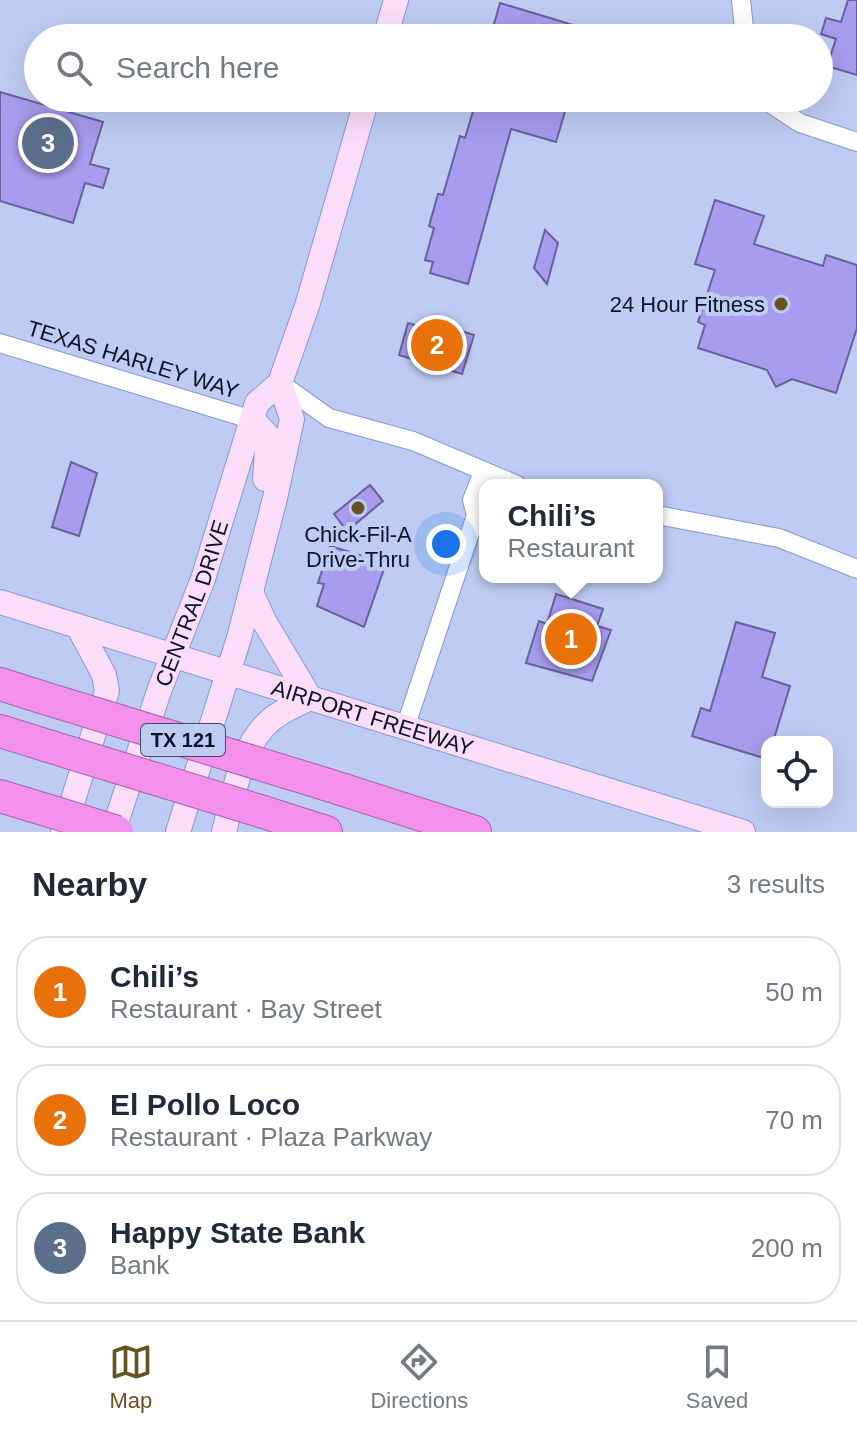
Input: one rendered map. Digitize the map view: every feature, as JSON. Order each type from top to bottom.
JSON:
[{"type":"highway","name":"TX 121","points":[[0,684],[475,832]]},
{"type":"highway","points":[[0,731],[326,832]]},
{"type":"highway","points":[[0,796],[59,822],[115,832]]},
{"type":"main road","points":[[389,24],[396,0]]},
{"type":"main road","name":"CENTRAL DRIVE","points":[[115,832],[173,655],[203,579],[257,403],[280,383],[312,288],[363,112]]},
{"type":"main road","points":[[178,832],[251,592],[275,498],[292,419],[280,383]]},
{"type":"main road","points":[[253,420],[268,436],[266,487],[275,498]]},
{"type":"main road","points":[[224,832],[246,756],[257,735],[273,719],[310,698],[264,621],[251,592]]},
{"type":"main road","name":"AIRPORT FREEWAY","points":[[0,602],[743,832]]},
{"type":"main road","points":[[59,822],[107,691],[104,675],[78,626]]},
{"type":"street","points":[[741,0],[744,24]]},
{"type":"street","points":[[783,112],[800,123],[857,142]]},
{"type":"street","name":"TEXAS HARLEY WAY","points":[[0,343],[253,420]]},
{"type":"street","points":[[280,383],[329,418],[413,441],[501,479]]},
{"type":"street","points":[[480,479],[483,472]]},
{"type":"street","points":[[405,728],[476,515],[472,500],[479,482]]},
{"type":"street","points":[[663,516],[779,538],[857,569]]},
{"type":"building","points":[[848,0],[857,0],[857,75],[833,68],[836,39],[833,38],[833,24],[824,24],[826,18],[841,22]]},
{"type":"building","points":[[500,3],[570,24],[494,24]]},
{"type":"building","points":[[0,92],[24,99],[24,112],[69,112],[103,122],[90,164],[109,169],[103,188],[85,183],[73,223],[0,201]]},
{"type":"building","points":[[473,112],[565,112],[556,142],[511,129],[468,284],[430,273],[433,262],[425,260],[434,228],[429,226],[438,194],[443,195],[460,136],[465,138]]},
{"type":"building","name":"24 Hour Fitness","points":[[715,200],[764,216],[754,244],[823,266],[826,255],[857,265],[857,328],[836,393],[792,379],[776,387],[767,370],[698,348],[705,325],[698,322],[715,270],[695,264]]},
{"type":"building","points":[[545,230],[558,243],[547,284],[534,268]]},
{"type":"building","points":[[408,323],[443,333],[445,326],[474,335],[462,374],[399,355]]},
{"type":"building","points":[[71,462],[97,473],[79,536],[52,527]]},
{"type":"building","name":"Chick-Fil-A Drive-Thru","points":[[370,485],[383,501],[347,531],[334,514]]},
{"type":"building","points":[[330,546],[386,563],[364,627],[317,606],[324,584],[318,583]]},
{"type":"building","points":[[556,594],[603,609],[597,626],[611,630],[592,681],[526,663],[539,621],[547,624]]},
{"type":"building","points":[[736,622],[775,633],[762,677],[790,686],[775,736],[761,736],[761,757],[692,736],[701,708],[710,711]]},
{"type":"place","name":"Happy State Bank","points":[[48,143]]},
{"type":"place","name":"24 Hour Fitness","points":[[781,304]]},
{"type":"place","name":"El Pollo Loco","points":[[437,345]]},
{"type":"place","name":"Chick-Fil-A Drive-Thru","points":[[358,508]]},
{"type":"place","name":"Chili’s","points":[[571,639]]}]
